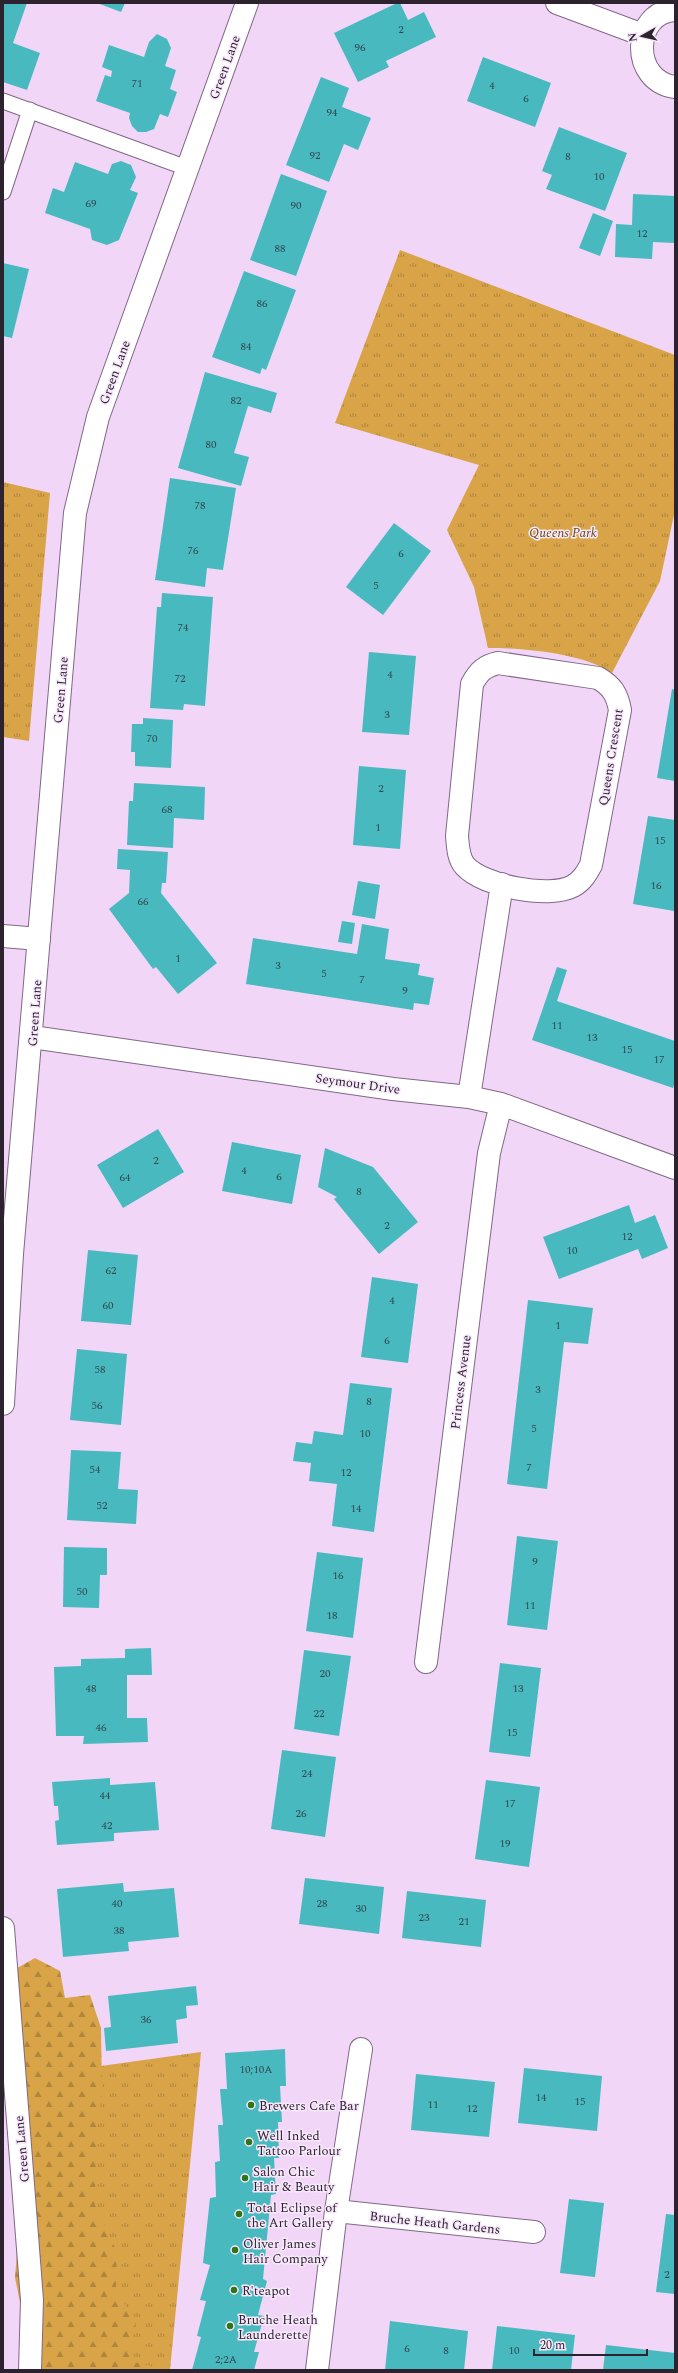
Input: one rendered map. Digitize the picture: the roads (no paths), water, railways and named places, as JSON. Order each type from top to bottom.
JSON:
[{"type":"street","name":"Green Lane","points":[[3,1404],[12,1254],[76,512],[98,417],[247,3]]},
{"type":"street","points":[[557,3],[643,36]]},
{"type":"street","points":[[675,10],[660,15],[650,24],[643,36],[642,54],[648,72],[657,81],[675,87]]},
{"type":"street","name":"Queens Crescent","points":[[498,662],[598,678],[610,685],[618,696],[620,710],[591,865],[584,877],[572,886],[558,890],[532,891],[502,884],[478,876],[465,865],[458,852],[457,836],[472,684],[487,665],[498,662]]},
{"type":"street","points":[[469,1097],[502,884]]},
{"type":"street","points":[[3,936],[39,939]]},
{"type":"street","name":"Seymour Drive","points":[[32,1036],[393,1089],[469,1097],[501,1104],[675,1168]]},
{"type":"street","name":"Princess Avenue","points":[[426,1662],[489,1152],[501,1104]]},
{"type":"street","name":"Green Lane","points":[[3,1928],[32,2300],[30,2370]]},
{"type":"street","points":[[317,2370],[336,2211],[361,2049]]},
{"type":"street","name":"Bruche Heath Gardens","points":[[336,2211],[534,2232]]},
{"type":"lane","points":[[3,101],[187,168]]},
{"type":"lane","points":[[3,192],[30,110]]},
{"type":"place","name":"Brewers Cafe Bar","points":[[251,2105]]},
{"type":"place","name":"Well Inked Tattoo Parlour","points":[[249,2142]]},
{"type":"place","name":"Salon Chic Hair & Beauty","points":[[245,2178]]},
{"type":"place","name":"Total Eclipse of the Art Gallery","points":[[239,2214]]},
{"type":"place","name":"Oliver James Hair Company","points":[[235,2250]]},
{"type":"place","name":"R'teapot","points":[[234,2290]]},
{"type":"place","name":"Bruche Heath Launderette","points":[[230,2326]]},
{"type":"park label","name":"Queens Park","points":[[563,532]]}]
